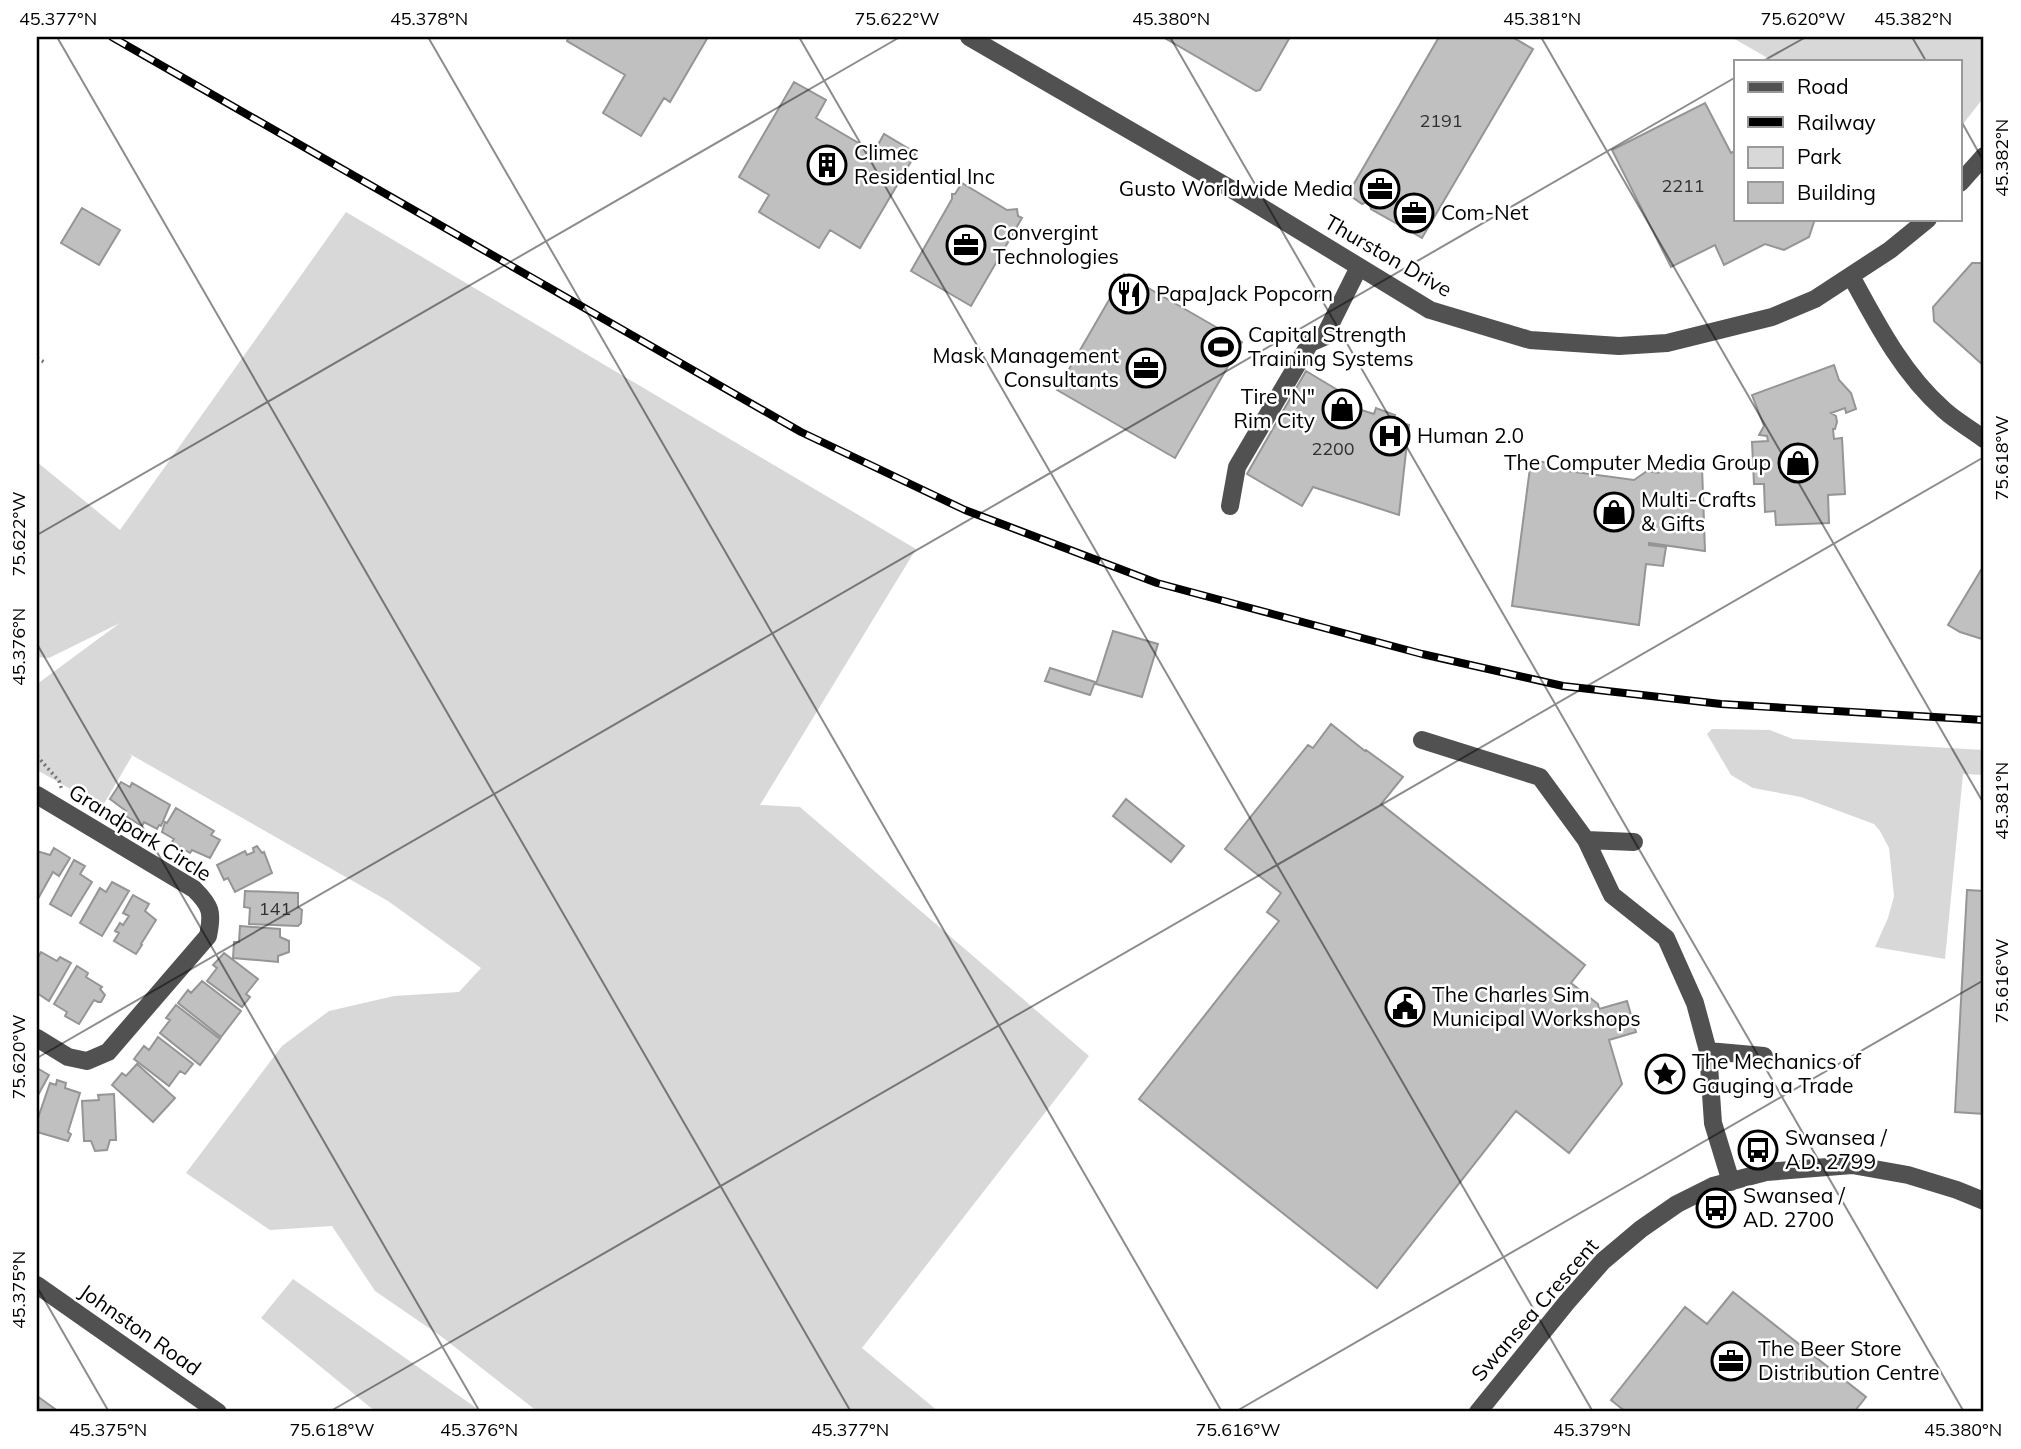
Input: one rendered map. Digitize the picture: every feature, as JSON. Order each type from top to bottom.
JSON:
[{"type":"street","name":"Thurston Drive","points":[[969,37],[1238,193],[1430,310],[1530,340],[1619,346],[1667,343],[1772,317],[1815,299],[1890,250],[1927,220]]},
{"type":"street","points":[[1962,181],[1984,156]]},
{"type":"street","points":[[1230,506],[1237,467],[1310,343],[1324,337],[1359,267]]},
{"type":"street","points":[[1851,276],[1886,341],[1916,380],[1944,411],[1984,439]]},
{"type":"street","points":[[1422,740],[1540,777],[1586,841],[1612,895],[1666,938],[1695,1003],[1708,1051],[1713,1123],[1731,1182]]},
{"type":"street","name":"Grandpark Circle","points":[[37,795],[194,889],[209,904],[211,919],[208,936],[108,1052],[87,1061],[68,1057],[37,1038]]},
{"type":"street","points":[[1586,841],[1634,842]]},
{"type":"street","points":[[1708,1051],[1764,1056]]},
{"type":"street","name":"Swansea Crescent","points":[[1478,1412],[1603,1261],[1641,1229],[1677,1204],[1713,1186],[1766,1172],[1852,1165],[1908,1175],[1984,1201]]},
{"type":"street","name":"Johnston Road","points":[[37,1285],[218,1412]]},
{"type":"path","points":[[37,358],[46,363]]},
{"type":"path","points":[[37,755],[59,781],[62,789],[59,808]]},
{"type":"green space","points":[[1731,37],[1984,37],[1984,97],[1962,125],[1962,60],[1771,60]]},
{"type":"green space","points":[[346,212],[916,549],[760,805],[800,807],[1089,1056],[862,1348],[939,1412],[538,1412],[442,1337],[375,1291],[332,1226],[270,1230],[186,1173],[282,1046],[329,1011],[394,996],[459,992],[481,968],[388,901],[128,753],[132,756],[102,807],[37,770],[37,684],[120,623],[49,658],[37,657],[37,462],[120,530]]},
{"type":"green space","points":[[1712,729],[1770,730],[1793,739],[1984,750],[1984,775],[1963,774],[1945,959],[1875,947],[1894,896],[1889,848],[1874,824],[1801,797],[1753,788],[1731,775],[1707,734]]},
{"type":"green space","points":[[293,1279],[482,1412],[376,1412],[261,1318]]},
{"type":"building","points":[[569,37],[708,37],[670,102],[664,98],[641,136],[603,113],[625,75],[567,41]]},
{"type":"building","points":[[1163,37],[1290,37],[1260,90],[1256,91]]},
{"type":"building","points":[[1439,37],[1512,37],[1533,49],[1422,238],[1371,209],[1366,202],[1362,204],[1348,194]]},
{"type":"building","name":"Climec Residential Inc","points":[[794,82],[826,100],[816,118],[874,152],[884,134],[916,153],[860,248],[830,230],[819,248],[759,212],[769,195],[739,177]]},
{"type":"building","points":[[1705,103],[1731,153],[1734,151],[1734,220],[1815,220],[1809,237],[1784,250],[1765,244],[1724,265],[1715,245],[1671,267],[1612,150]]},
{"type":"building","name":"Convergint Technologies","points":[[962,183],[1007,210],[1017,209],[1018,216],[1022,218],[971,306],[911,271],[952,199],[952,194],[955,194]]},
{"type":"building","points":[[82,208],[120,230],[99,265],[61,243]]},
{"type":"building","points":[[1972,263],[1984,263],[1984,366],[1934,321],[1933,307]]},
{"type":"building","points":[[1124,274],[1242,342],[1175,458],[1057,390]]},
{"type":"building","name":"The Computer Media Group","points":[[1834,365],[1839,380],[1851,393],[1856,409],[1846,413],[1845,408],[1831,413],[1836,416],[1837,422],[1833,429],[1834,439],[1842,438],[1845,494],[1828,495],[1829,523],[1776,525],[1775,511],[1765,512],[1764,484],[1754,484],[1752,442],[1768,441],[1767,436],[1759,435],[1764,426],[1752,395]]},
{"type":"building","points":[[1306,371],[1361,404],[1358,409],[1374,414],[1376,408],[1395,415],[1393,420],[1409,425],[1399,515],[1313,487],[1302,506],[1247,474]]},
{"type":"building","name":"Multi-Crafts & Gifts","points":[[1531,460],[1548,463],[1553,469],[1634,480],[1647,471],[1658,473],[1665,468],[1676,469],[1683,465],[1702,467],[1705,551],[1649,543],[1666,547],[1663,566],[1646,564],[1639,625],[1512,606]]},
{"type":"building","points":[[1984,565],[1984,631],[1982,639],[1948,625]]},
{"type":"building","points":[[1113,631],[1158,644],[1142,697],[1096,684]]},
{"type":"building","points":[[1050,668],[1095,682],[1090,695],[1045,681]]},
{"type":"building","name":"The Charles Sim Municipal Workshops","points":[[1331,724],[1403,777],[1381,804],[1585,965],[1571,983],[1598,1004],[1599,1009],[1627,1001],[1636,1032],[1609,1040],[1622,1084],[1569,1153],[1516,1111],[1377,1288],[1139,1099],[1279,921],[1267,912],[1281,893],[1225,849],[1308,745],[1313,748]]},
{"type":"building","points":[[121,782],[130,787],[132,783],[170,805],[161,826],[157,829],[144,822],[142,826],[124,815],[126,811],[110,799]]},
{"type":"building","points":[[1126,799],[1184,846],[1171,862],[1113,816]]},
{"type":"building","points":[[176,808],[214,831],[211,835],[220,840],[210,858],[192,850],[190,853],[162,832],[165,822],[167,823]]},
{"type":"building","points":[[257,846],[264,852],[272,873],[235,892],[228,878],[224,880],[217,865],[245,851],[247,855],[254,852],[253,848]]},
{"type":"building","points":[[54,848],[70,858],[59,876],[53,872],[39,897],[37,851],[50,855]]},
{"type":"building","points":[[74,860],[85,866],[80,874],[92,882],[71,916],[50,904]]},
{"type":"building","points":[[112,882],[129,891],[102,936],[80,923],[100,888],[106,892]]},
{"type":"building","points":[[1967,890],[1984,891],[1984,1114],[1955,1112]]},
{"type":"building","points":[[245,891],[298,893],[298,907],[302,910],[301,923],[298,926],[249,924],[250,908],[244,907]]},
{"type":"building","points":[[133,895],[149,904],[145,911],[156,920],[136,954],[114,941],[119,933],[115,931],[129,916],[123,913]]},
{"type":"building","points":[[240,926],[280,929],[280,937],[289,941],[289,952],[278,956],[278,962],[233,958],[234,942],[239,942]]},
{"type":"building","points":[[41,952],[57,961],[60,957],[71,963],[49,1001],[37,993],[37,959]]},
{"type":"building","points":[[224,953],[258,979],[246,994],[250,997],[242,1007],[207,981],[217,968],[213,965]]},
{"type":"building","points":[[77,966],[88,973],[86,977],[102,987],[100,989],[105,995],[101,1002],[94,1000],[79,1024],[65,1016],[67,1012],[54,1004]]},
{"type":"building","points":[[202,981],[241,1011],[221,1037],[178,1003],[188,990],[191,993]]},
{"type":"building","points":[[176,1005],[220,1039],[200,1065],[160,1033],[170,1020],[166,1018]]},
{"type":"building","points":[[158,1037],[193,1064],[185,1074],[180,1071],[169,1086],[134,1059],[144,1046],[149,1050]]},
{"type":"building","points":[[137,1064],[175,1098],[153,1122],[112,1085],[122,1073],[126,1076]]},
{"type":"building","points":[[37,1068],[49,1075],[37,1097]]},
{"type":"building","points":[[57,1080],[66,1083],[65,1088],[80,1093],[68,1132],[71,1134],[68,1141],[37,1132],[37,1121],[50,1083],[56,1085]]},
{"type":"building","points":[[114,1094],[116,1140],[110,1140],[107,1150],[95,1151],[91,1141],[84,1141],[82,1101],[99,1100],[98,1095]]},
{"type":"building","name":"The Beer Store Distribution Centre","points":[[1733,1292],[1866,1397],[1854,1412],[1626,1412],[1611,1400],[1685,1307],[1707,1324]]},
{"type":"building","points":[[37,1396],[55,1409],[53,1412],[37,1412]]},
{"type":"railway","points":[[112,37],[801,432],[965,510],[1157,583],[1422,654],[1563,686],[1721,704],[1984,720]]},
{"type":"place","name":"Climec Residential Inc","points":[[827,165]]},
{"type":"place","name":"Gusto Worldwide Media","points":[[1380,189]]},
{"type":"place","name":"Com-Net","points":[[1414,213]]},
{"type":"place","name":"Convergint Technologies","points":[[966,245]]},
{"type":"place","name":"PapaJack Popcorn","points":[[1129,294]]},
{"type":"place","name":"Capital Strength Training Systems","points":[[1221,347]]},
{"type":"place","name":"Mask Management Consultants","points":[[1146,368]]},
{"type":"place","name":"Tire \"N\" Rim City","points":[[1342,409]]},
{"type":"place","name":"Human 2.0","points":[[1390,436]]},
{"type":"place","name":"The Computer Media Group","points":[[1798,463]]},
{"type":"place","name":"Multi-Crafts & Gifts","points":[[1614,512]]},
{"type":"place","name":"The Charles Sim Municipal Workshops","points":[[1405,1007]]},
{"type":"place","name":"The Mechanics of Gauging a Trade","points":[[1665,1074]]},
{"type":"place","name":"Swansea / AD. 2799","points":[[1758,1150]]},
{"type":"place","name":"Swansea / AD. 2700","points":[[1716,1208]]},
{"type":"place","name":"The Beer Store Distribution Centre","points":[[1731,1361]]}]
